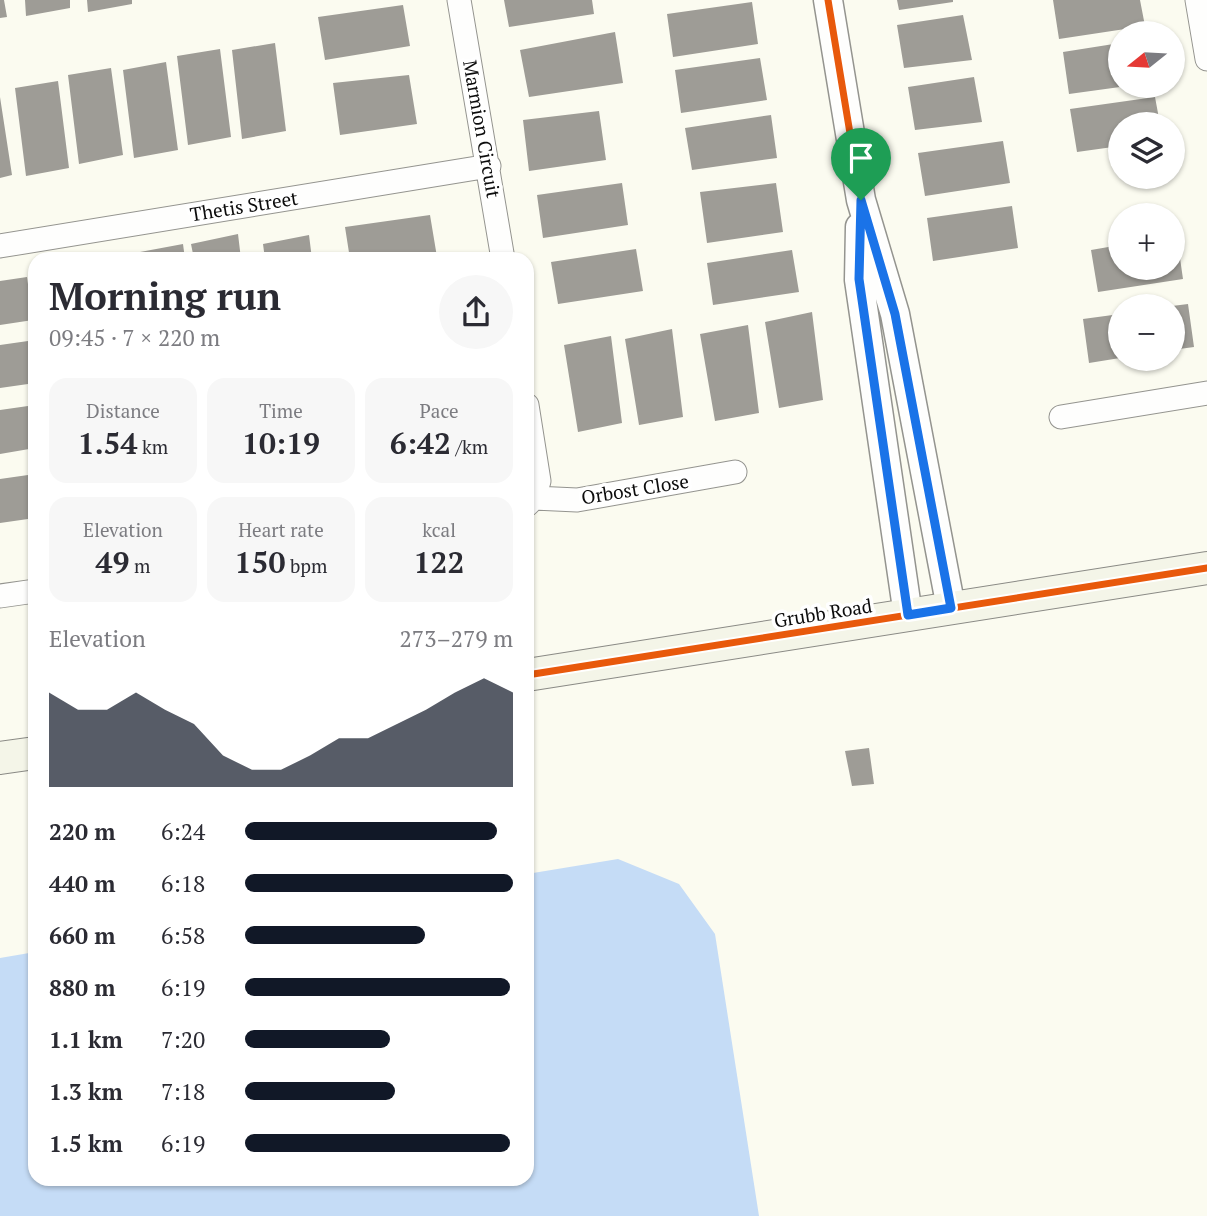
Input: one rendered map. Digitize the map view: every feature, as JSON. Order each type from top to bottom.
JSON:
[{"type":"main road","name":"Grubb Road","points":[[534,674],[1207,568]]},
{"type":"main road","points":[[0,758],[28,754]]},
{"type":"street","name":"Marmion Circuit","points":[[459,0],[502,252]]},
{"type":"street","points":[[828,0],[861,200],[895,314],[951,608]]},
{"type":"street","points":[[1197,0],[1207,60]]},
{"type":"street","name":"Thetis Street","points":[[0,246],[489,166]]},
{"type":"street","points":[[861,200],[859,279],[908,615]]},
{"type":"street","points":[[1061,417],[1207,393]]},
{"type":"street","points":[[534,449],[539,481],[534,492]]},
{"type":"street","name":"Orbost Close","points":[[534,501],[576,500],[735,472]]},
{"type":"street","points":[[0,596],[28,592]]},
{"type":"water","points":[[618,859],[679,884],[715,934],[759,1216],[0,1216],[0,958],[28,953],[28,1186],[534,1186],[534,873]]},
{"type":"building","points":[[0,0],[4,0],[7,17],[0,18]]},
{"type":"building","points":[[25,0],[70,0],[70,8],[26,16]]},
{"type":"building","points":[[87,0],[132,0],[132,4],[88,12]]},
{"type":"building","points":[[504,0],[592,0],[594,14],[509,27]]},
{"type":"building","points":[[897,0],[953,0],[953,2],[899,10]]},
{"type":"building","points":[[1053,0],[1140,0],[1144,21],[1108,21],[1108,32],[1059,39]]},
{"type":"building","points":[[752,2],[758,44],[673,57],[667,14]]},
{"type":"building","points":[[403,5],[410,46],[325,60],[318,17]]},
{"type":"building","points":[[963,15],[972,60],[904,68],[897,25]]},
{"type":"building","points":[[615,32],[623,83],[529,97],[520,50]]},
{"type":"building","points":[[275,43],[286,131],[242,139],[232,50]]},
{"type":"building","points":[[1108,45],[1108,89],[1069,94],[1063,52]]},
{"type":"building","points":[[220,49],[231,137],[188,145],[177,56]]},
{"type":"building","points":[[760,58],[767,100],[681,113],[675,70]]},
{"type":"building","points":[[166,62],[178,150],[134,158],[123,70]]},
{"type":"building","points":[[111,68],[123,155],[79,164],[68,75]]},
{"type":"building","points":[[409,75],[417,124],[340,135],[333,83]]},
{"type":"building","points":[[974,77],[982,122],[915,130],[908,87]]},
{"type":"building","points":[[58,81],[69,168],[26,176],[15,88]]},
{"type":"building","points":[[0,97],[12,175],[0,178]]},
{"type":"building","points":[[1155,98],[1158,112],[1108,112],[1108,148],[1077,152],[1070,109]]},
{"type":"building","points":[[599,111],[606,160],[529,171],[523,120]]},
{"type":"building","points":[[771,115],[777,158],[692,170],[685,128]]},
{"type":"building","points":[[1003,141],[1010,183],[925,196],[918,153]]},
{"type":"building","points":[[622,183],[628,225],[543,238],[537,195]]},
{"type":"building","points":[[776,183],[783,232],[707,243],[700,192]]},
{"type":"building","points":[[1012,206],[1018,248],[933,261],[927,218]]},
{"type":"building","points":[[430,215],[436,252],[349,252],[345,227]]},
{"type":"building","points":[[238,234],[240,252],[193,252],[191,244]]},
{"type":"building","points":[[309,235],[311,252],[264,252],[263,244]]},
{"type":"building","points":[[183,244],[184,252],[140,252]]},
{"type":"building","points":[[1108,247],[1108,280],[1176,280],[1098,292],[1091,250]]},
{"type":"building","points":[[636,249],[643,291],[558,304],[551,262]]},
{"type":"building","points":[[792,250],[799,292],[713,305],[707,263]]},
{"type":"building","points":[[27,277],[28,321],[0,325],[0,281]]},
{"type":"building","points":[[1185,304],[1188,304],[1194,347],[1185,348]]},
{"type":"building","points":[[812,312],[823,400],[779,408],[765,322]]},
{"type":"building","points":[[1108,316],[1108,360],[1089,363],[1083,319]]},
{"type":"building","points":[[748,325],[759,413],[715,421],[700,334]]},
{"type":"building","points":[[672,329],[683,417],[639,425],[625,339]]},
{"type":"building","points":[[611,336],[622,423],[578,432],[564,345]]},
{"type":"building","points":[[28,341],[28,384],[0,388],[0,345]]},
{"type":"building","points":[[28,406],[28,449],[0,454],[0,410]]},
{"type":"building","points":[[28,475],[28,519],[0,523],[0,479]]},
{"type":"building","points":[[869,748],[874,784],[852,786],[845,751]]},
{"type":"cycle path","points":[[828,0],[861,200],[895,314],[951,608]]},
{"type":"cycle path","points":[[860,218],[859,280],[889,484]]},
{"type":"cycle path","points":[[534,674],[1207,568]]},
{"type":"route","points":[[861,200],[895,314],[951,608],[908,615],[859,279],[861,200]]}]
